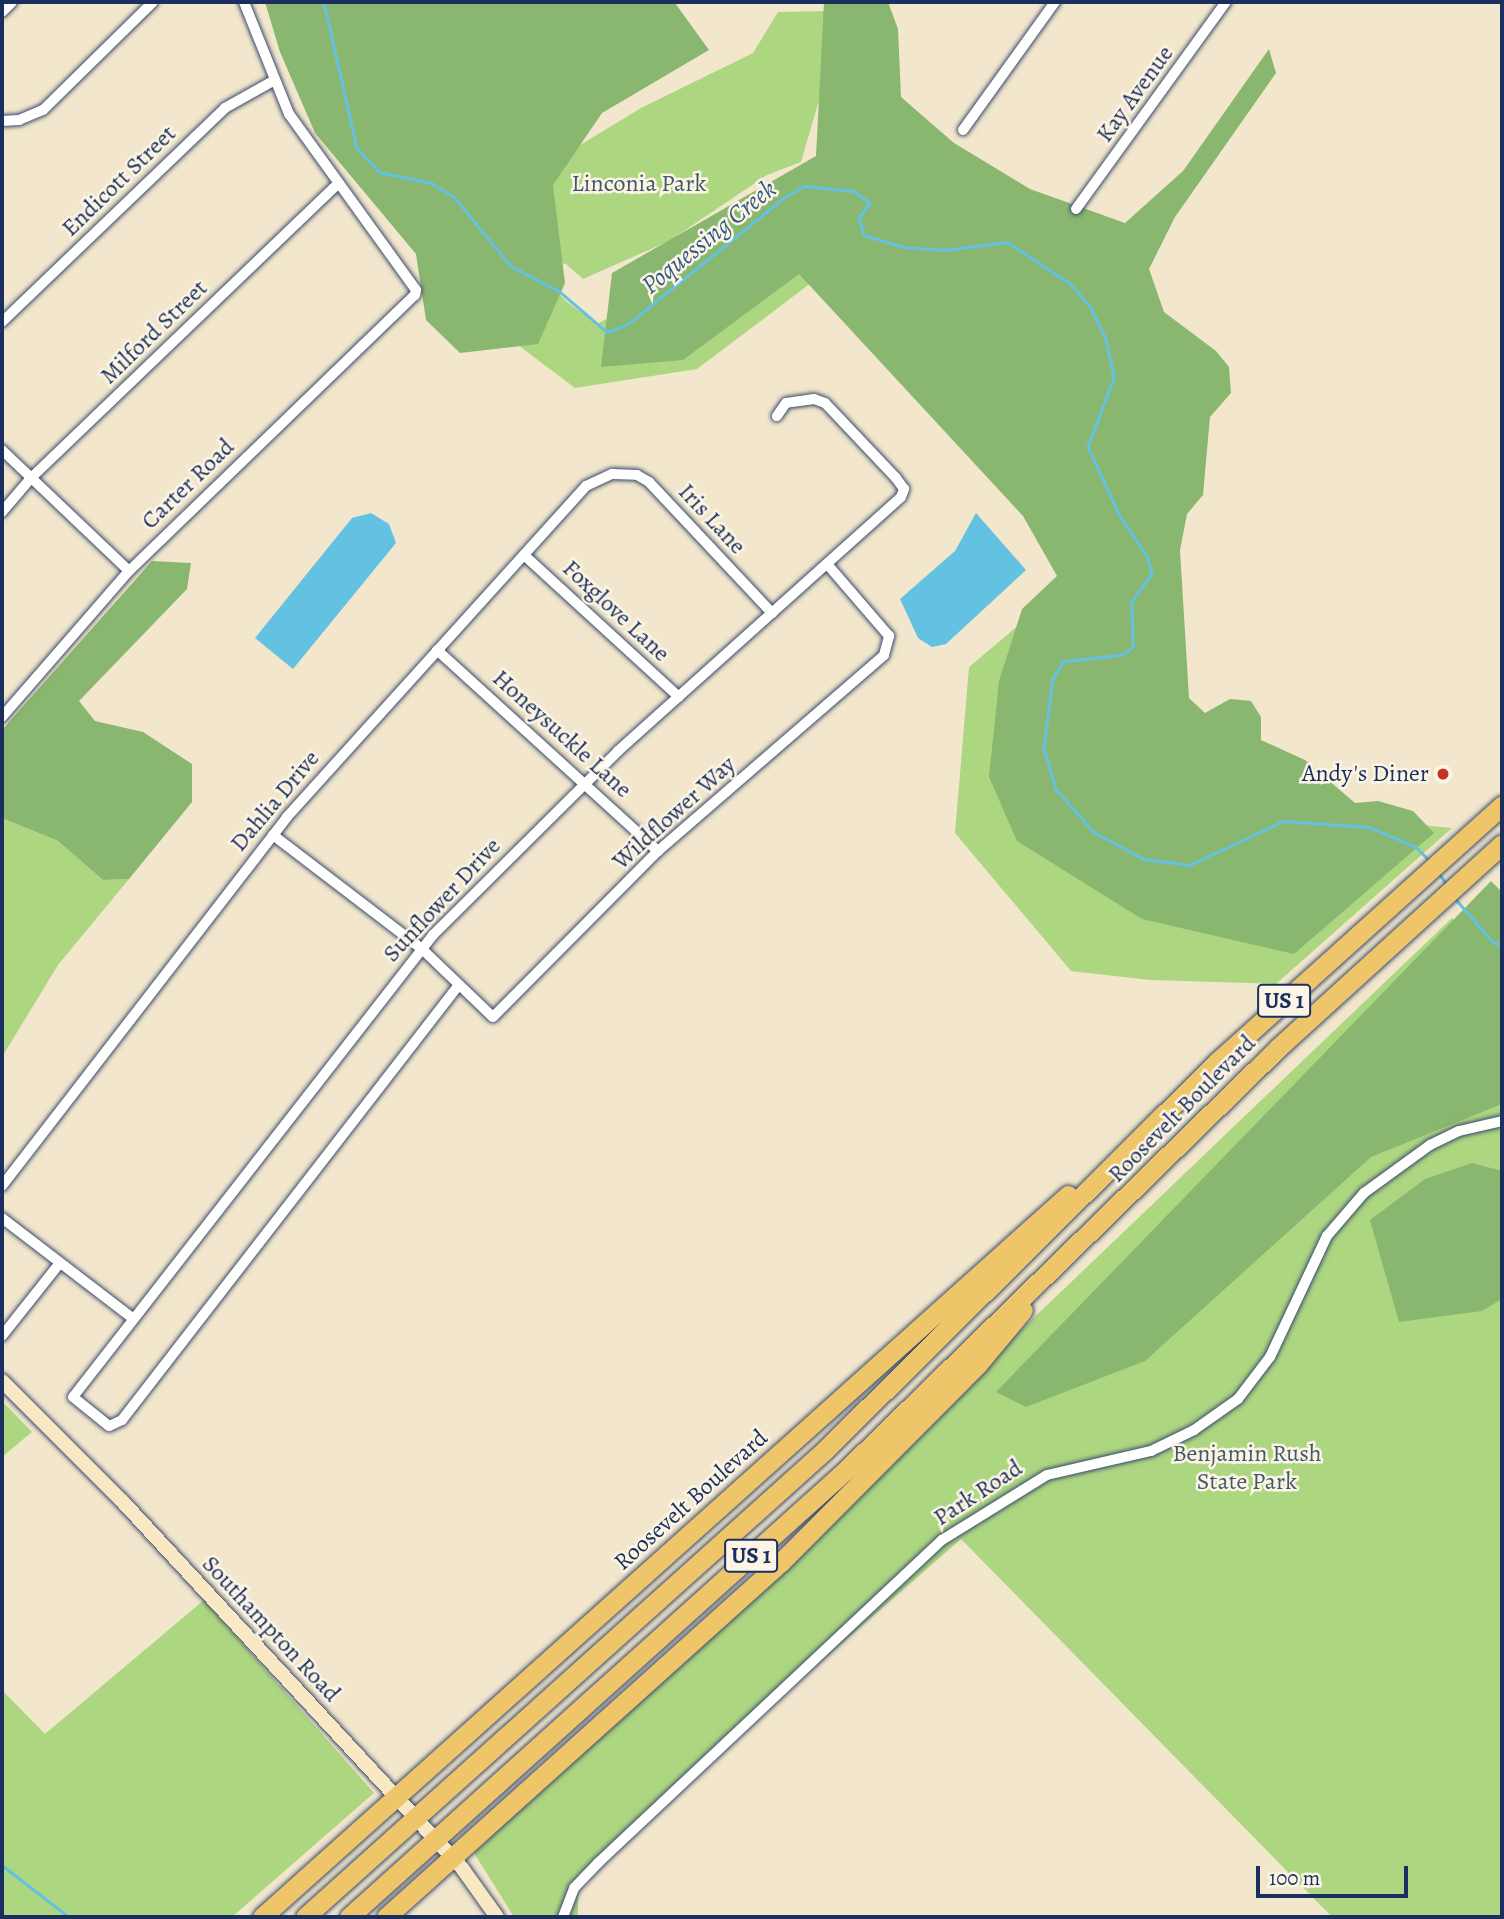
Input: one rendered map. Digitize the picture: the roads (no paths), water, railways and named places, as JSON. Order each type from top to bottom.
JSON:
[{"type":"highway","name":"Roosevelt Boulevard","points":[[305,1917],[824,1451],[1228,1053],[1502,805]]},
{"type":"highway","name":"Roosevelt Boulevard","points":[[349,1917],[820,1494],[1059,1266],[1269,1056],[1502,844]]},
{"type":"highway","name":"Roosevelt Boulevard","points":[[262,1917],[1042,1218],[1128,1142],[1155,1125]]},
{"type":"highway","name":"Roosevelt Boulevard","points":[[386,1917],[821,1523],[978,1364],[1059,1266]]},
{"type":"street","points":[[2,12],[12,2]]},
{"type":"street","points":[[2,121],[19,120],[43,110],[153,2]]},
{"type":"street","points":[[244,2],[289,114],[338,184]]},
{"type":"street","points":[[963,130],[1055,2]]},
{"type":"street","name":"Kay Avenue","points":[[1076,209],[1224,3]]},
{"type":"street","name":"Endicott Street","points":[[2,323],[225,108],[274,81]]},
{"type":"street","name":"Carter Road","points":[[2,717],[129,571],[415,294],[338,184]]},
{"type":"street","name":"Milford Street","points":[[2,512],[31,478],[338,184]]},
{"type":"street","name":"Sunflower Drive","points":[[458,986],[122,1420],[109,1426],[73,1397],[131,1317],[422,949],[585,783],[901,497],[904,489],[825,403],[814,398],[786,402],[777,416]]},
{"type":"street","points":[[2,450],[129,571]]},
{"type":"street","name":"Dahlia Drive","points":[[2,1186],[273,835],[586,486],[612,474]]},
{"type":"street","name":"Iris Lane","points":[[612,474],[637,475],[649,482],[772,613]]},
{"type":"street","name":"Foxglove Lane","points":[[524,555],[679,697]]},
{"type":"street","name":"Wildflower Way","points":[[458,986],[493,1017],[658,851],[888,646],[889,636],[827,564]]},
{"type":"street","name":"Honeysuckle Lane","points":[[437,650],[658,851]]},
{"type":"street","points":[[273,835],[422,949],[458,986]]},
{"type":"street","name":"Park Road","points":[[563,1917],[574,1888],[598,1863],[942,1540],[1046,1475],[1151,1451],[1194,1430],[1238,1399],[1270,1357],[1327,1236],[1364,1193],[1430,1145],[1469,1127],[1502,1121]]},
{"type":"street","points":[[2,1218],[131,1317]]},
{"type":"street","points":[[2,1336],[59,1264]]},
{"type":"street","name":"Southampton Road","points":[[2,1381],[116,1495],[416,1818],[452,1858],[497,1917]]},
{"type":"water","points":[[371,513],[389,524],[396,543],[293,669],[255,638],[352,518]]},
{"type":"water","points":[[976,513],[1026,570],[946,644],[932,647],[918,638],[900,599],[955,551]]},
{"type":"waterway","name":"Poquessing Creek","points":[[324,2],[357,148],[379,172],[432,183],[455,198],[511,266],[559,291],[607,332],[628,324],[786,196],[805,186],[854,191],[870,203],[859,218],[864,235],[904,247],[944,250],[1007,242],[1070,283],[1090,306],[1106,339],[1114,378],[1088,447],[1121,518],[1147,556],[1152,574],[1132,602],[1133,647],[1123,655],[1063,662],[1053,679],[1044,748],[1056,789],[1094,832],[1144,859],[1190,865],[1283,821],[1369,827],[1416,847],[1429,860]]},
{"type":"waterway","name":"Poquessing Creek","points":[[1439,873],[1447,885]]},
{"type":"waterway","name":"Poquessing Creek","points":[[1454,897],[1492,941],[1502,946]]},
{"type":"waterway","points":[[2,1865],[69,1917]]},
{"type":"place","name":"Andy's Diner","points":[[1443,774]]},
{"type":"park label","name":"Linconia Park","points":[[639,184]]},
{"type":"park label","name":"Benjamin Rush State Park","points":[[1247,1468]]}]
